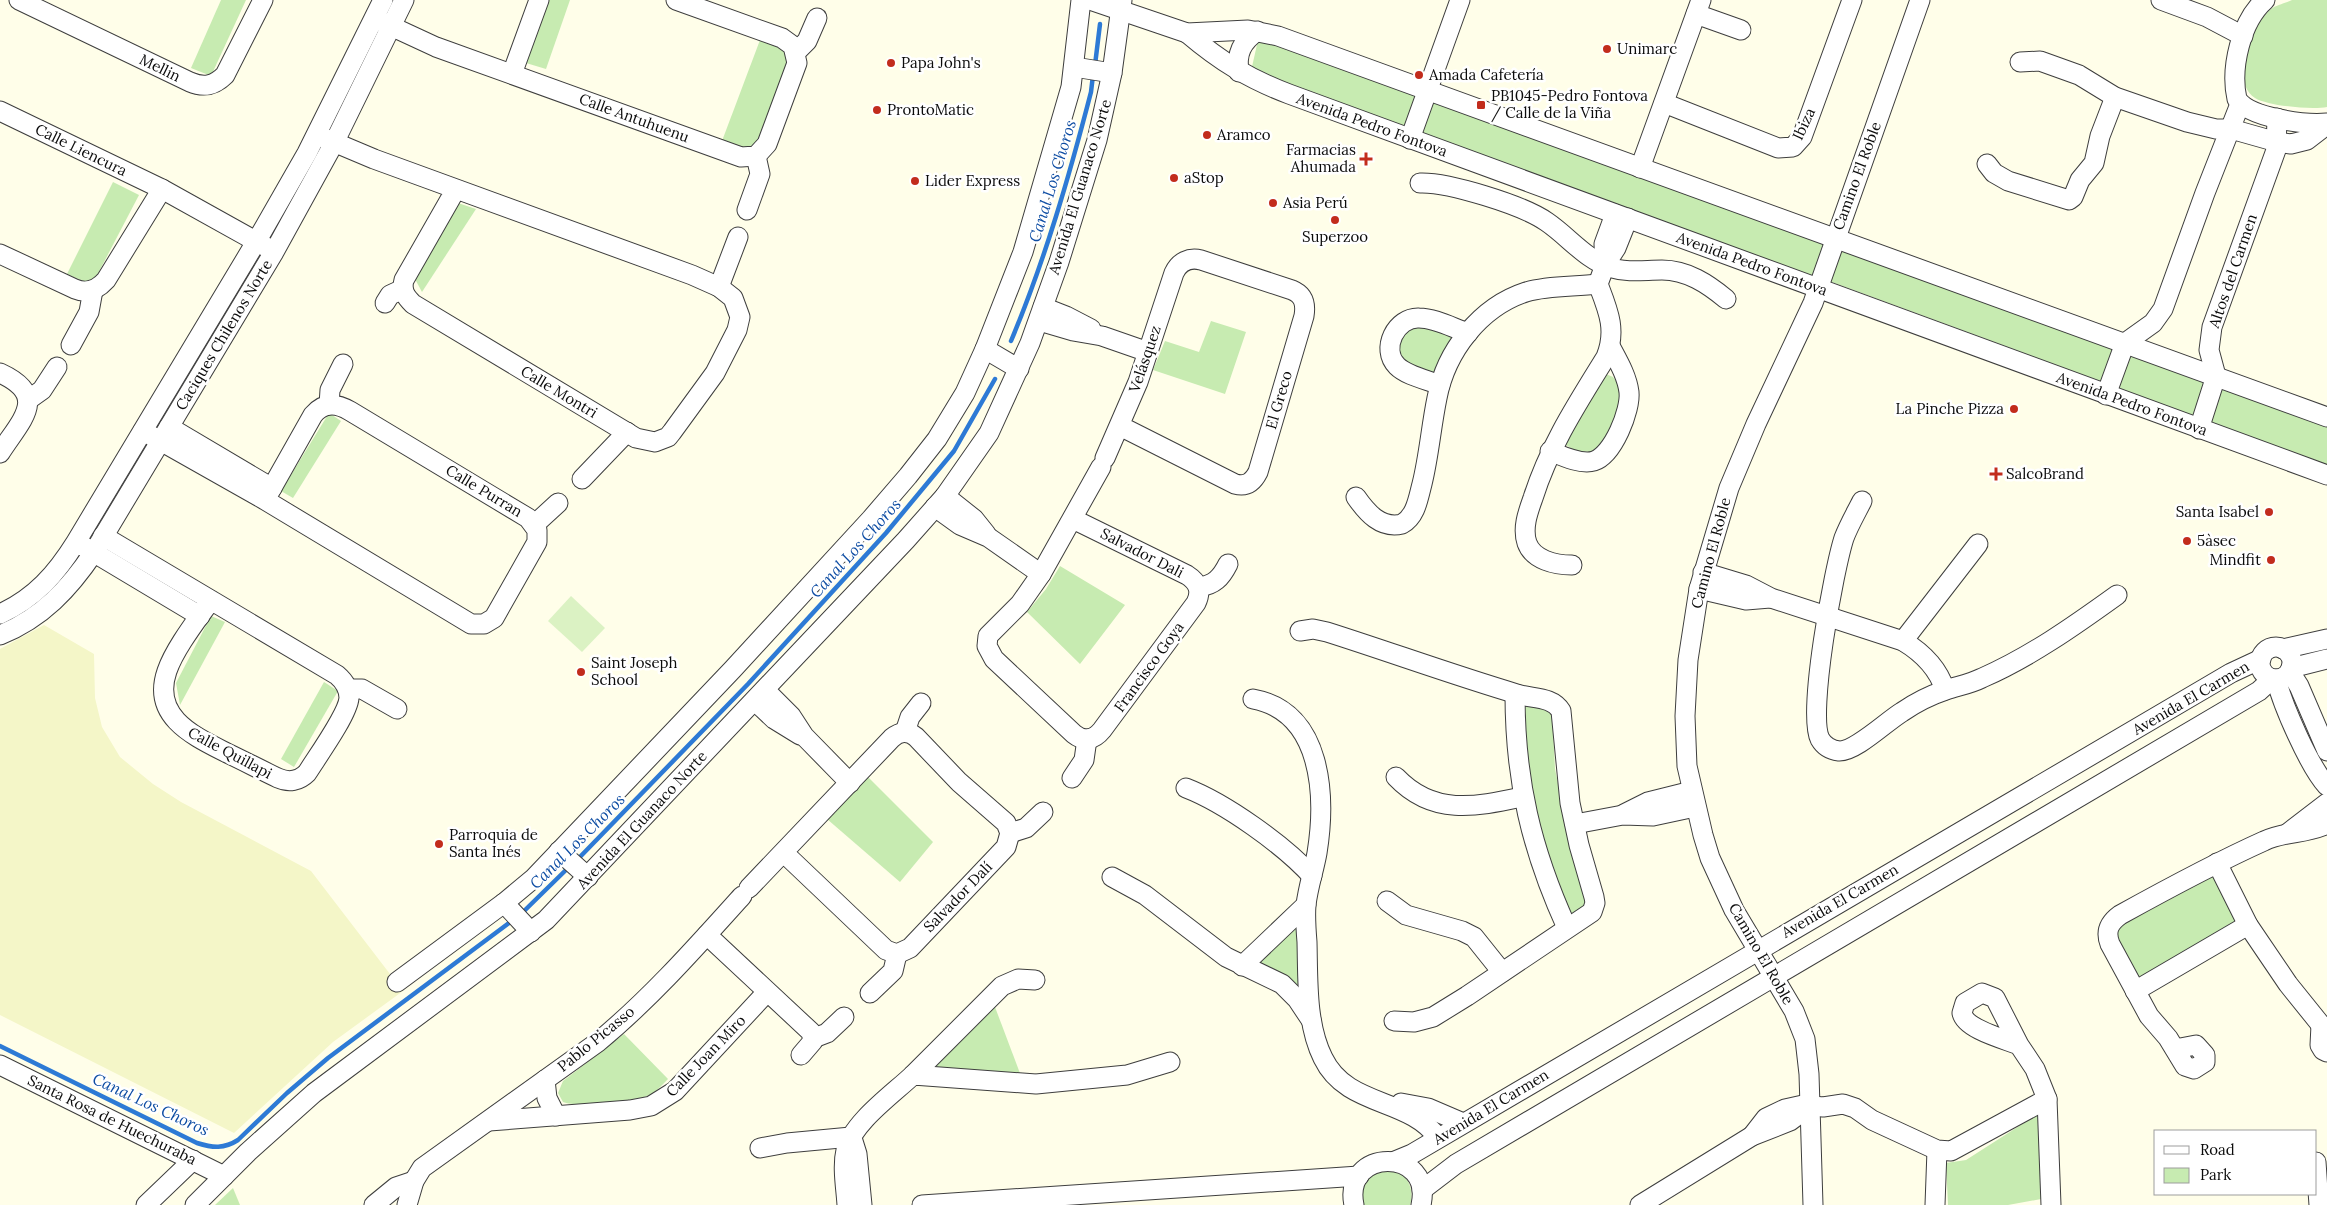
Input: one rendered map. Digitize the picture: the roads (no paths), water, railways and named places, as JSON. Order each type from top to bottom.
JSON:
[{"type":"street","name":"Mellin","points":[[19,0],[190,82],[206,86],[215,84],[225,75],[263,0]]},
{"type":"street","name":"Caciques Chilenos Norte","points":[[0,614],[22,603],[44,586],[76,542],[256,242],[317,135],[383,0]]},
{"type":"street","name":"Caciques Chilenos Norte","points":[[0,635],[30,621],[44,611],[76,578],[94,552],[274,252],[334,144],[404,0]]},
{"type":"street","points":[[512,74],[539,0]]},
{"type":"street","points":[[676,0],[782,38],[788,41],[796,52],[796,68],[770,136],[764,149],[756,156],[760,174],[748,210]]},
{"type":"street","name":"Avenida El Guanaco Norte","points":[[397,982],[518,917],[584,874],[760,696],[940,501],[990,433],[1041,314],[1097,140],[1094,70],[1081,0]]},
{"type":"street","name":"Avenida Pedro Fontova","points":[[1090,0],[1121,5],[1187,33],[1211,53],[1239,72],[1289,94],[2327,475]]},
{"type":"street","points":[[1410,138],[1460,0]]},
{"type":"street","name":"Ibiza","points":[[1664,103],[1778,148],[1793,147],[1802,137],[1852,0]]},
{"type":"street","name":"Camino El Roble","points":[[1813,1205],[1817,1106],[1805,1039],[1797,1018],[1723,886],[1710,858],[1694,799],[1685,738],[1685,694],[1691,634],[1701,580],[1718,520],[1743,454],[1809,312],[1920,0]]},
{"type":"street","points":[[2160,0],[2207,17],[2243,36]]},
{"type":"street","points":[[2265,0],[2252,16],[2243,36],[2235,81],[2235,91],[2240,104],[2252,111],[2277,118],[2326,123]]},
{"type":"street","name":"Avenida El Guanaco Norte","points":[[195,1205],[282,1122],[518,917],[534,878],[562,854],[739,663],[908,476],[946,423],[964,393],[985,349],[1026,243],[1055,146],[1094,70],[1121,5]]},
{"type":"street","points":[[1640,168],[1699,7],[1741,30]]},
{"type":"street","name":"Calle Antuhuenu","points":[[375,18],[436,47],[741,157],[756,156]]},
{"type":"street","points":[[796,52],[807,41],[817,18]]},
{"type":"street","points":[[1239,72],[1239,52],[1243,44],[1257,31]]},
{"type":"street","name":"Avenida Pedro Fontova","points":[[1187,33],[1257,31],[1278,36],[2327,417]]},
{"type":"street","points":[[2020,62],[2040,61],[2080,75],[2115,97],[2187,122],[2216,129],[2231,130],[2277,142],[2291,144],[2307,140],[2314,136],[2326,123]]},
{"type":"street","points":[[1987,164],[1994,173],[2008,181],[2069,200],[2073,197],[2080,180],[2094,163],[2100,136],[2115,97]]},
{"type":"street","points":[[2106,395],[2124,343],[2147,329],[2162,309],[2240,104]]},
{"type":"street","name":"Calle Liencura","points":[[0,111],[162,189],[274,252]]},
{"type":"street","name":"Altos del Carmen","points":[[2216,376],[2209,350],[2212,327],[2277,142],[2277,118]]},
{"type":"street","name":"Calle Montri","points":[[317,135],[334,144],[683,272],[719,287],[733,298],[740,317],[737,330],[715,373],[668,437],[648,442],[627,432],[413,304],[406,298],[403,289]]},
{"type":"street","points":[[1420,183],[1449,185],[1536,216],[1605,265],[1626,271],[1661,270],[1682,273],[1705,283],[1726,300]]},
{"type":"street","points":[[0,254],[74,289],[87,292],[93,290],[106,280],[162,189]]},
{"type":"street","points":[[384,303],[394,292],[403,289],[406,275],[456,190]]},
{"type":"street","points":[[1572,565],[1551,562],[1530,549],[1525,535],[1527,515],[1550,451],[1606,357],[1610,346],[1612,322],[1598,284],[1605,265],[1604,244],[1621,216]]},
{"type":"street","points":[[719,287],[738,238]]},
{"type":"street","name":"El Greco","points":[[1120,426],[1235,484],[1246,484],[1256,478],[1304,316],[1305,302],[1300,294],[1292,290],[1201,260],[1190,259],[1185,261]]},
{"type":"street","name":"Velásquez","points":[[1087,739],[1074,734],[994,659],[988,651],[987,641],[991,631],[1020,604],[1041,574],[1103,463],[1120,426],[1148,352],[1174,274],[1185,261]]},
{"type":"street","points":[[1356,497],[1372,516],[1385,524],[1397,525],[1410,518],[1418,500],[1429,453],[1440,384],[1452,358],[1468,333],[1490,311],[1515,296],[1540,289],[1598,284]]},
{"type":"street","points":[[70,345],[91,306],[93,290]]},
{"type":"street","points":[[1041,314],[1066,316],[1102,336],[1148,352]]},
{"type":"street","points":[[1440,384],[1405,371],[1397,365],[1391,357],[1390,348],[1395,333],[1405,321],[1422,318],[1468,333]]},
{"type":"street","points":[[1550,451],[1580,460],[1596,460],[1607,452],[1619,432],[1629,406],[1629,391],[1626,377],[1610,346]]},
{"type":"street","points":[[985,349],[1019,369]]},
{"type":"street","points":[[269,494],[317,410],[329,405],[330,390],[343,364]]},
{"type":"street","points":[[28,400],[42,390],[57,367]]},
{"type":"street","points":[[0,374],[21,386],[27,394],[28,400],[25,413],[0,453]]},
{"type":"street","points":[[2199,429],[2216,376]]},
{"type":"street","name":"Calle Purran","points":[[143,431],[164,434],[269,494],[466,621],[478,625],[494,618],[536,548],[538,536],[534,525],[524,515],[350,411],[340,406],[329,405]]},
{"type":"street","points":[[582,479],[627,432]]},
{"type":"street","points":[[940,501],[974,519],[988,537],[1041,574]]},
{"type":"street","points":[[1862,501],[1844,538],[1822,650],[1817,706],[1818,734],[1828,747],[1840,751],[1846,750],[1904,710],[1945,690],[1978,680],[2011,663],[2085,618],[2116,595]]},
{"type":"street","points":[[534,525],[558,503]]},
{"type":"street","name":"Salvador Dali","points":[[1073,519],[1187,575],[1198,587],[1206,586],[1219,579],[1228,564]]},
{"type":"street","points":[[103,536],[337,675],[348,689],[362,689],[397,709]]},
{"type":"street","points":[[76,542],[200,616]]},
{"type":"street","points":[[1904,641],[1978,544]]},
{"type":"street","points":[[1701,580],[1746,585],[1772,598],[1904,641],[1920,652],[1934,667],[1945,690]]},
{"type":"street","name":"Francisco Goya","points":[[1087,739],[1098,735],[1150,667],[1196,603],[1199,594],[1198,587]]},
{"type":"street","name":"Calle Quillapi","points":[[211,600],[167,671],[164,681],[164,698],[171,714],[185,730],[229,754],[284,780],[299,779],[307,773],[346,710],[349,696],[348,689]]},
{"type":"street","points":[[1300,631],[1320,630],[1515,694],[1548,700],[1558,706],[1561,711],[1567,781],[1575,824],[1595,903],[1590,915],[1567,928],[1433,1017],[1414,1022],[1394,1021]]},
{"type":"street","points":[[2327,639],[2283,649],[2267,650],[2261,659],[2261,669],[2282,675],[2299,686],[2327,751]]},
{"type":"street","points":[[2283,649],[2291,657],[2282,675],[2280,697],[2317,772],[2327,786]]},
{"type":"street","name":"Avenida El Carmen","points":[[1359,1176],[1367,1167],[1377,1162],[1395,1161],[1412,1154],[2231,673],[2261,659]]},
{"type":"street","name":"Avenida El Carmen","points":[[1422,1197],[1456,1164],[2259,691],[2282,675],[2327,659]]},
{"type":"street","points":[[1515,694],[1516,745],[1522,797],[1540,861],[1567,928]]},
{"type":"street","points":[[760,696],[792,716],[804,736],[850,783]]},
{"type":"street","points":[[1253,699],[1272,704],[1287,713],[1305,735],[1315,758],[1318,771],[1320,821],[1306,905],[1308,975],[1312,1021],[1319,1051],[1333,1073],[1357,1093],[1424,1123],[1438,1138]]},
{"type":"street","name":"Pablo Picasso","points":[[412,1196],[417,1174],[430,1161],[545,1080],[621,1022],[892,738],[904,732],[910,717],[921,703]]},
{"type":"street","points":[[904,732],[916,737],[959,782],[1006,823],[1010,832],[1026,828],[1043,812]]},
{"type":"street","points":[[1072,778],[1084,760],[1087,739]]},
{"type":"street","points":[[1396,777],[1418,795],[1447,806],[1473,805],[1522,797]]},
{"type":"street","points":[[1186,788],[1222,805],[1296,860],[1312,876]]},
{"type":"street","points":[[1575,824],[1623,815],[1648,802],[1694,799]]},
{"type":"street","points":[[2288,833],[2327,803]]},
{"type":"street","points":[[2175,1050],[2168,1038],[2149,1016],[2108,939],[2107,933],[2111,923],[2120,915],[2216,863],[2265,840],[2288,833],[2311,831],[2327,824]]},
{"type":"street","name":"Salvador Dalí","points":[[897,954],[906,951],[1006,847],[1010,832]]},
{"type":"street","points":[[784,853],[886,950],[897,954],[893,971],[870,994]]},
{"type":"street","points":[[562,854],[584,874]]},
{"type":"street","points":[[2216,863],[2248,925],[2288,984],[2324,1027],[2321,1048],[2327,1052]]},
{"type":"street","points":[[1112,877],[1145,895],[1215,949],[1242,966],[1282,984],[1297,999],[1312,1021]]},
{"type":"street","points":[[1387,901],[1406,915],[1462,931],[1474,937],[1502,972]]},
{"type":"street","points":[[1242,966],[1306,905]]},
{"type":"street","points":[[2135,991],[2248,925]]},
{"type":"street","points":[[706,935],[811,1032],[814,1038],[812,1044],[801,1055]]},
{"type":"street","points":[[847,1205],[845,1156],[851,1137],[872,1113],[1002,986],[1018,979],[1035,980]]},
{"type":"street","name":"Calle Joan Miro","points":[[556,1116],[640,1109],[661,1101],[681,1085],[767,992]]},
{"type":"street","points":[[814,1038],[826,1033],[844,1017]]},
{"type":"street","points":[[2019,1045],[2034,1068],[2047,1099],[2047,1204]]},
{"type":"street","points":[[913,1075],[1036,1084],[1127,1075],[1170,1062]]},
{"type":"street","name":"Santa Rosa de Huechuraba","points":[[0,1064],[224,1176]]},
{"type":"street","points":[[488,1121],[556,1116],[547,1098],[545,1080]]},
{"type":"street","points":[[1640,1205],[1664,1199],[1752,1136],[1760,1123],[1775,1112],[1795,1106],[1817,1106],[1839,1116],[1858,1121],[1872,1120],[1937,1150],[1952,1152],[2047,1099]]},
{"type":"street","points":[[1387,1105],[1416,1105],[1463,1123]]},
{"type":"street","points":[[760,1148],[787,1143],[851,1137]]},
{"type":"street","points":[[851,1137],[857,1154],[862,1205]]},
{"type":"street","points":[[1935,1205],[1937,1150]]},
{"type":"street","points":[[146,1205],[193,1160]]},
{"type":"street","points":[[1395,1161],[1406,1166],[1415,1174],[1422,1197]]},
{"type":"street","points":[[922,1205],[1359,1176],[1353,1191],[1354,1205]]},
{"type":"street","points":[[2317,1176],[2319,1205]]},
{"type":"street","points":[[374,1205],[396,1187],[412,1196]]},
{"type":"waterway","name":"Canal Los Choros","points":[[1095,65],[1100,24]]},
{"type":"waterway","name":"Canal Los Choros","points":[[1011,341],[1035,280],[1056,218],[1091,92],[1093,75]]},
{"type":"waterway","name":"Canal Los Choros","points":[[577,860],[748,684],[886,533],[954,451],[995,379]]},
{"type":"waterway","name":"Canal Los Choros","points":[[521,914],[569,867]]},
{"type":"waterway","name":"Canal Los Choros","points":[[0,1046],[197,1143],[213,1147],[223,1146],[238,1140],[287,1093],[328,1058],[513,920]]},
{"type":"place","name":"Unimarc","points":[[1607,49]]},
{"type":"place","name":"Papa John's","points":[[891,63]]},
{"type":"place","name":"Amada Cafetería","points":[[1419,75]]},
{"type":"place","name":"PB1045-Pedro Fontova / Calle de la Viña","points":[[1481,105]]},
{"type":"place","name":"ProntoMatic","points":[[877,110]]},
{"type":"place","name":"Aramco","points":[[1207,135]]},
{"type":"place","name":"Farmacias Ahumada","points":[[1366,159]]},
{"type":"place","name":"aStop","points":[[1174,178]]},
{"type":"place","name":"Lider Express","points":[[915,181]]},
{"type":"place","name":"Asia Perú","points":[[1273,203]]},
{"type":"place","name":"Superzoo","points":[[1335,220]]},
{"type":"place","name":"La Pinche Pizza","points":[[2014,409]]},
{"type":"place","name":"SalcoBrand","points":[[1996,474]]},
{"type":"place","name":"Santa Isabel","points":[[2269,512]]},
{"type":"place","name":"5àsec","points":[[2187,541]]},
{"type":"place","name":"Mindfit","points":[[2271,560]]},
{"type":"place","name":"Saint Joseph School","points":[[581,672]]},
{"type":"place","name":"Parroquia de Santa Inés","points":[[439,844]]}]
